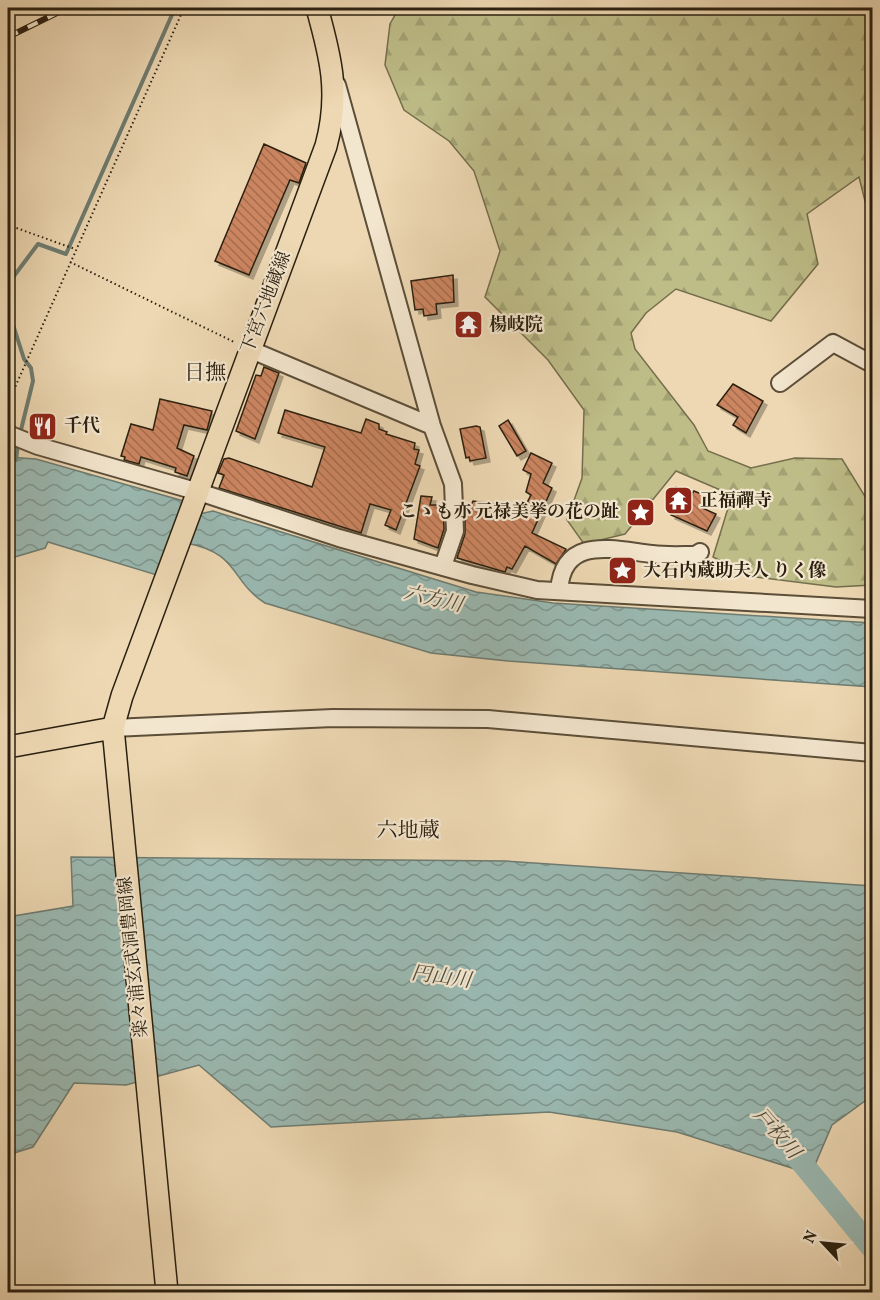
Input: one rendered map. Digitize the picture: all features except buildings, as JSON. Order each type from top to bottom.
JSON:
[{"type":"main road","name":"下宮六地蔵線","points":[[113,735],[119,703],[326,146],[334,109],[333,79],[317,8]]},
{"type":"main road","points":[[8,747],[113,735]]},
{"type":"main road","name":"楽々浦玄武洞豊岡線","points":[[113,735],[167,1293]]},
{"type":"street","points":[[333,79],[339,90],[432,426],[453,483],[455,531],[443,566]]},
{"type":"street","points":[[780,383],[833,342],[873,364]]},
{"type":"street","points":[[249,349],[432,426]]},
{"type":"street","points":[[8,434],[38,446],[197,496],[339,538],[526,587],[559,591],[873,609]]},
{"type":"street","points":[[559,591],[562,572],[571,560],[582,552],[609,548],[654,554],[695,555],[700,552]]},
{"type":"street","points":[[113,735],[333,718],[488,719],[873,753]]},
{"type":"path","points":[[8,403],[184,8]]},
{"type":"path","points":[[8,225],[75,249]]},
{"type":"path","points":[[70,262],[249,349]]},
{"type":"green space","points":[[399,8],[872,8],[872,229],[859,177],[807,214],[818,264],[771,321],[676,289],[646,313],[631,333],[635,349],[694,425],[708,451],[751,468],[795,458],[842,459],[866,498],[872,517],[872,585],[836,587],[747,576],[713,557],[732,495],[676,471],[625,534],[584,544],[567,520],[582,478],[584,410],[548,360],[485,297],[500,251],[474,171],[449,141],[404,110],[385,65],[390,24]]},
{"type":"water","name":"六方川","points":[[8,457],[36,459],[187,502],[195,515],[213,511],[476,592],[553,603],[872,623],[872,687],[508,661],[431,653],[265,603],[245,586],[233,568],[216,554],[186,543],[160,576],[48,542],[45,548],[8,559]]},
{"type":"water","name":"円山川","points":[[71,857],[506,861],[872,886],[872,1101],[865,1101],[832,1125],[811,1174],[677,1132],[549,1112],[271,1127],[199,1065],[126,1085],[74,1083],[33,1147],[8,1155],[8,917],[73,906]]},
{"type":"waterway","points":[[8,294],[8,284],[38,244],[66,254],[175,8]]},
{"type":"waterway","points":[[8,309],[24,359],[31,368],[33,381],[20,434]]},
{"type":"waterway","points":[[16,460],[18,444]]},
{"type":"waterway","name":"戸枚川","points":[[793,1152],[872,1248]]},
{"type":"railway","points":[[8,37],[67,8]]},
{"type":"place","name":"楊岐院","points":[[468,325]]},
{"type":"place","name":"千代","points":[[43,426]]},
{"type":"place","name":"正福禪寺","points":[[679,501]]},
{"type":"place","name":"こゝも亦 元禄美挙の花の趾","points":[[640,512]]},
{"type":"place","name":"大石内蔵助夫人 りく像","points":[[622,571]]},
{"type":"district","name":"日撫","points":[[205,373]]},
{"type":"district","name":"六地蔵","points":[[408,831]]}]
